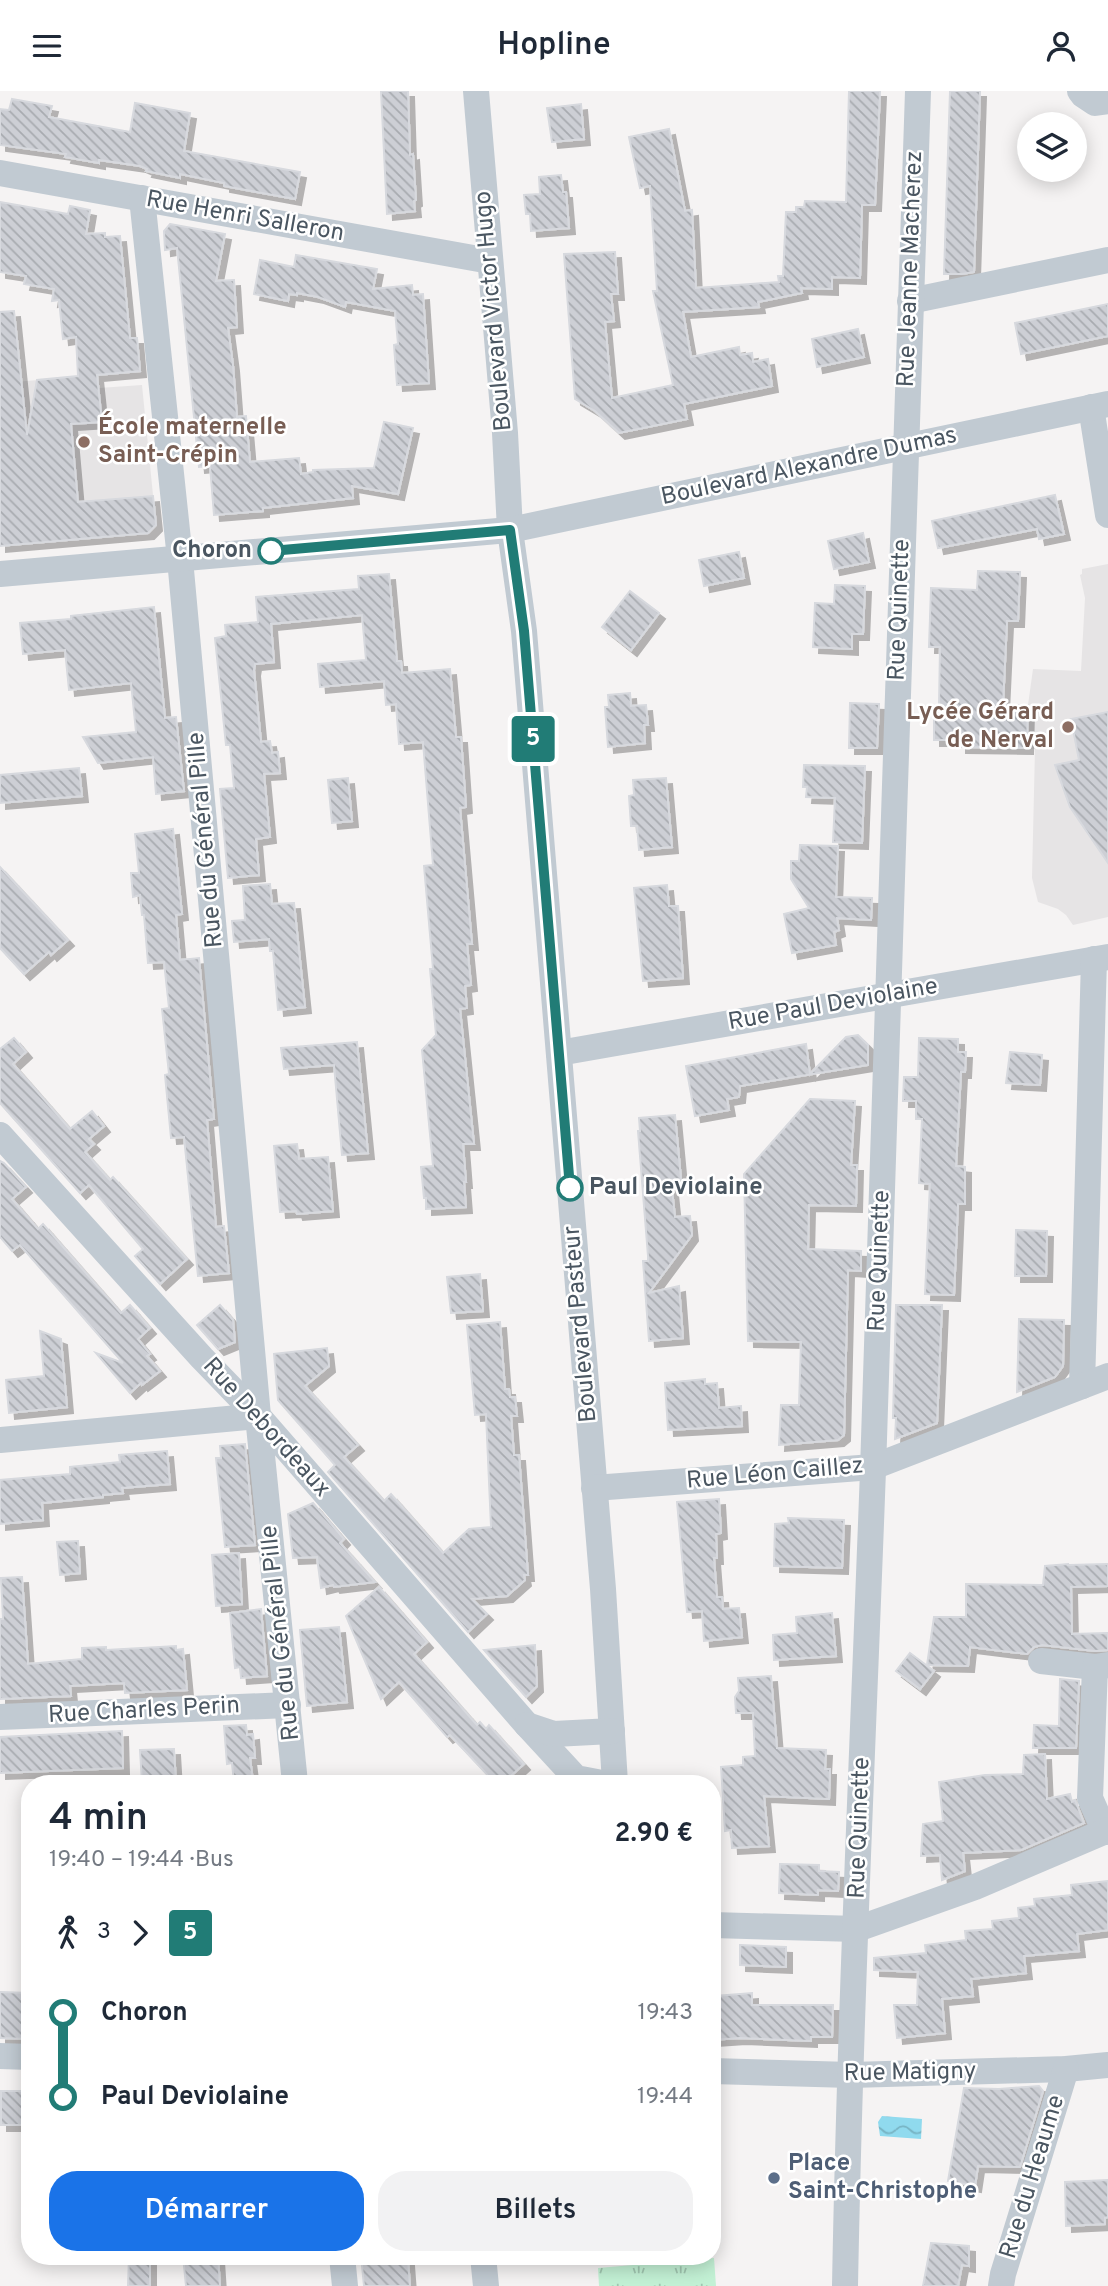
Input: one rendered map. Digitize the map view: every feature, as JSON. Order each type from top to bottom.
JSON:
[{"type":"street","name":"Boulevard Victor Hugo","points":[[476,91],[505,433],[510,530]]},
{"type":"street","name":"Rue Jeanne Macherez","points":[[904,447],[918,91]]},
{"type":"street","points":[[1080,91],[1095,103],[1108,101]]},
{"type":"street","name":"Rue Henri Salleron","points":[[0,173],[489,261]]},
{"type":"street","name":"Rue du Général Pille","points":[[142,198],[180,559],[258,1416],[294,1775]]},
{"type":"street","points":[[910,301],[1108,260]]},
{"type":"street","points":[[1099,406],[1108,515]]},
{"type":"street","name":"Boulevard Alexandre Dumas","points":[[0,574],[510,530],[1099,406]]},
{"type":"street","name":"Rue Quinette","points":[[851,2075],[873,1467],[904,447]]},
{"type":"street","name":"Boulevard Pasteur","points":[[510,530],[524,631],[594,1488],[615,1775]]},
{"type":"street","points":[[1082,1387],[1101,958]]},
{"type":"street","name":"Rue Paul Deviolaine","points":[[559,1053],[1101,958]]},
{"type":"street","name":"Rue Debordeaux","points":[[2,1139],[258,1416],[573,1775]]},
{"type":"street","name":"Rue Léon Caillez","points":[[594,1488],[873,1467],[1108,1377]]},
{"type":"street","points":[[0,1440],[258,1416]]},
{"type":"street","points":[[265,1482],[295,1458]]},
{"type":"street","points":[[721,1924],[857,1929],[975,1887],[1106,1831],[1090,1798],[1101,1666],[1041,1661]]},
{"type":"street","name":"Rue Charles Perin","points":[[0,1717],[288,1705]]},
{"type":"street","points":[[527,1725],[554,1734],[612,1731]]},
{"type":"street","points":[[0,2056],[21,2057]]},
{"type":"street","name":"Rue Matigny","points":[[721,2071],[851,2075],[1066,2069],[1108,2065]]},
{"type":"street","name":"Rue du Heaume","points":[[1001,2286],[1066,2069]]},
{"type":"street","points":[[845,2286],[851,2075]]},
{"type":"street","points":[[343,2265],[345,2286]]},
{"type":"street","points":[[484,2265],[486,2286]]},
{"type":"shaded area","name":"École maternelle Saint-Crépin","points":[[0,314],[15,382],[97,375],[99,388],[142,385],[156,525],[148,533],[0,546]]},
{"type":"shaded area","name":"Lycée Gérard de Nerval","points":[[1108,564],[1108,917],[1073,925],[1058,909],[1038,902],[1032,878],[1035,749],[1027,748],[1028,705],[1033,669],[1081,671],[1085,598],[1080,575],[1082,569]]},
{"type":"green space","points":[[633,2265],[714,2265],[716,2286],[599,2286],[598,2268]]},
{"type":"water","points":[[882,2116],[922,2119],[921,2139],[880,2136],[878,2122]]},
{"type":"building","points":[[381,91],[408,91],[415,211],[387,214]]},
{"type":"building","points":[[849,91],[880,91],[875,205],[862,205],[860,278],[832,277],[832,289],[801,288],[802,293],[758,302],[759,307],[683,312],[691,357],[739,347],[740,355],[752,353],[753,362],[768,359],[772,386],[684,404],[687,419],[619,433],[595,411],[575,399],[564,254],[615,252],[618,294],[611,294],[614,321],[605,322],[612,398],[673,385],[653,291],[657,291],[650,186],[640,188],[629,137],[669,129],[685,211],[692,210],[696,288],[779,282],[778,276],[783,276],[786,212],[796,212],[796,207],[804,207],[805,201],[846,202]]},
{"type":"building","points":[[950,91],[980,91],[974,272],[962,274],[944,274]]},
{"type":"building","points":[[12,99],[52,106],[49,117],[130,132],[135,103],[190,113],[184,151],[300,172],[295,199],[224,186],[224,183],[180,174],[180,178],[146,171],[147,169],[140,166],[99,160],[99,163],[65,157],[66,154],[0,145],[0,109],[9,110]]},
{"type":"building","points":[[581,104],[584,139],[552,142],[547,108]]},
{"type":"building","points":[[561,175],[563,192],[566,192],[569,228],[531,231],[530,214],[526,214],[524,195],[540,194],[539,177]]},
{"type":"building","points":[[0,202],[68,214],[70,206],[90,210],[86,234],[105,233],[105,237],[120,236],[130,338],[137,338],[140,371],[97,375],[102,422],[71,424],[78,502],[153,496],[156,525],[148,533],[0,546],[0,312],[14,311],[27,435],[37,380],[78,376],[76,337],[63,339],[59,300],[52,301],[54,289],[24,284],[26,276],[0,272]]},
{"type":"building","points":[[170,224],[225,234],[216,281],[234,280],[237,327],[228,328],[237,417],[246,416],[250,462],[299,458],[301,474],[313,470],[374,468],[384,422],[413,428],[398,494],[352,486],[353,498],[214,515],[210,466],[199,467],[177,248],[165,250],[164,231]]},
{"type":"building","points":[[296,255],[377,269],[373,289],[412,285],[413,295],[423,294],[429,383],[397,385],[394,345],[398,344],[395,311],[346,302],[345,307],[297,293],[289,294],[288,301],[254,294],[260,260],[294,267]]},
{"type":"building","points":[[1108,304],[1108,336],[1021,354],[1015,323]]},
{"type":"building","points":[[858,329],[864,357],[817,367],[812,339]]},
{"type":"building","points":[[1055,495],[1064,534],[1039,539],[1037,529],[938,548],[932,521]]},
{"type":"building","points":[[863,533],[869,562],[834,569],[828,541]]},
{"type":"building","points":[[739,552],[744,578],[704,586],[699,560]]},
{"type":"building","points":[[978,571],[1020,572],[1018,621],[1007,621],[1003,705],[1028,705],[1027,748],[960,747],[960,740],[934,740],[934,706],[939,706],[940,647],[929,647],[931,588],[977,590]]},
{"type":"building","points":[[389,574],[397,661],[401,661],[402,673],[450,669],[456,737],[461,737],[466,807],[460,808],[472,944],[467,944],[471,985],[465,986],[467,1008],[460,1009],[474,1144],[463,1144],[466,1207],[426,1209],[421,1167],[433,1166],[422,1050],[436,1035],[424,866],[433,865],[423,742],[399,744],[396,704],[386,705],[384,681],[320,687],[318,664],[366,660],[362,615],[271,624],[274,662],[255,664],[254,670],[261,742],[270,741],[272,753],[278,752],[280,773],[264,774],[270,837],[256,839],[259,875],[228,878],[220,789],[234,788],[230,745],[226,745],[215,638],[226,636],[225,625],[258,622],[256,597],[359,589],[358,576]]},
{"type":"building","points":[[835,585],[865,586],[863,634],[852,634],[852,649],[813,647],[815,603],[834,604]]},
{"type":"building","points":[[630,591],[659,613],[631,650],[602,627]]},
{"type":"building","points":[[154,607],[165,718],[176,717],[184,791],[156,794],[153,757],[98,763],[83,737],[136,732],[131,683],[69,690],[65,650],[23,654],[20,623]]},
{"type":"building","points":[[630,693],[631,706],[646,705],[648,725],[644,725],[645,743],[608,747],[605,707],[609,707],[608,695]]},
{"type":"building","points":[[850,703],[879,704],[877,748],[849,748]]},
{"type":"building","points":[[1108,712],[1108,863],[1070,807],[1055,765],[1079,760],[1071,719]]},
{"type":"building","points":[[804,765],[865,766],[862,843],[833,842],[835,798],[806,797],[807,787],[803,787]]},
{"type":"building","points":[[79,768],[82,796],[0,803],[0,775]]},
{"type":"building","points":[[348,778],[352,821],[332,823],[328,780]]},
{"type":"building","points":[[666,778],[672,847],[639,850],[637,826],[631,826],[629,796],[634,795],[633,780]]},
{"type":"building","points":[[173,829],[182,914],[176,915],[180,960],[199,958],[214,1119],[207,1120],[216,1227],[224,1226],[229,1273],[198,1276],[184,1137],[171,1138],[165,1075],[169,1074],[162,1009],[169,1008],[164,962],[148,963],[144,915],[140,895],[133,897],[131,873],[139,873],[135,834]]},
{"type":"building","points":[[800,845],[838,846],[836,897],[872,898],[871,920],[837,918],[839,930],[834,932],[836,945],[792,953],[784,914],[809,908],[791,879],[791,861],[799,861]]},
{"type":"building","points":[[0,867],[68,940],[51,955],[49,952],[24,974],[0,948]]},
{"type":"building","points":[[270,884],[272,904],[294,903],[305,1007],[278,1010],[273,951],[270,951],[269,939],[234,942],[232,921],[245,920],[243,886]]},
{"type":"building","points":[[667,885],[669,906],[678,906],[683,978],[643,981],[634,888]]},
{"type":"building","points":[[858,1035],[868,1045],[868,1065],[740,1086],[739,1097],[727,1099],[729,1110],[695,1116],[686,1066],[806,1044],[810,1074],[846,1037]]},
{"type":"building","points":[[14,1038],[26,1052],[13,1064],[70,1129],[92,1111],[104,1126],[89,1139],[94,1144],[85,1152],[110,1180],[113,1177],[187,1259],[160,1284],[135,1256],[143,1249],[89,1185],[80,1193],[0,1103],[0,1049]]},
{"type":"building","points":[[919,1038],[958,1039],[958,1052],[966,1052],[965,1072],[961,1072],[956,1166],[965,1167],[965,1204],[958,1204],[954,1295],[925,1294],[930,1184],[919,1183],[922,1119],[916,1119],[916,1101],[903,1101],[904,1077],[918,1077]]},
{"type":"building","points":[[357,1042],[368,1153],[342,1155],[334,1065],[284,1069],[281,1048]]},
{"type":"building","points":[[1010,1052],[1042,1055],[1040,1085],[1006,1083]]},
{"type":"building","points":[[810,1099],[855,1101],[851,1165],[857,1165],[856,1206],[809,1205],[808,1249],[861,1251],[861,1271],[848,1270],[844,1435],[838,1440],[779,1445],[781,1405],[799,1405],[801,1342],[748,1341],[744,1174]]},
{"type":"building","points":[[675,1115],[681,1179],[671,1180],[675,1217],[690,1216],[692,1235],[649,1293],[679,1286],[683,1338],[649,1341],[643,1261],[648,1261],[648,1256],[639,1118]]},
{"type":"building","points":[[297,1144],[299,1159],[328,1157],[333,1211],[297,1214],[296,1211],[280,1212],[274,1146]]},
{"type":"building","points":[[0,1161],[26,1187],[12,1199],[38,1229],[43,1224],[121,1313],[130,1305],[150,1328],[138,1339],[150,1354],[147,1356],[160,1371],[130,1393],[96,1353],[123,1363],[20,1245],[12,1251],[0,1237]]},
{"type":"building","points":[[1016,1230],[1047,1231],[1046,1276],[1015,1276]]},
{"type":"building","points":[[480,1274],[483,1311],[451,1313],[447,1277]]},
{"type":"building","points":[[220,1305],[233,1320],[235,1342],[218,1349],[197,1325]]},
{"type":"building","points":[[896,1305],[942,1305],[937,1423],[895,1439],[896,1418],[893,1418]]},
{"type":"building","points":[[1019,1319],[1064,1320],[1063,1366],[1055,1377],[1017,1392]]},
{"type":"building","points":[[500,1322],[505,1389],[509,1389],[510,1397],[515,1397],[517,1416],[511,1416],[514,1455],[519,1455],[528,1575],[524,1575],[525,1580],[507,1596],[472,1599],[487,1614],[468,1632],[328,1472],[335,1465],[278,1400],[274,1354],[327,1348],[329,1366],[305,1386],[358,1445],[344,1457],[384,1501],[391,1494],[443,1553],[469,1529],[491,1527],[486,1414],[475,1415],[467,1325]]},
{"type":"building","points":[[40,1331],[61,1339],[67,1407],[9,1413],[6,1380],[44,1376]]},
{"type":"building","points":[[705,1379],[705,1384],[717,1383],[719,1408],[741,1406],[742,1426],[668,1430],[665,1383]]},
{"type":"building","points":[[245,1444],[255,1545],[225,1547],[216,1458],[221,1458],[220,1446]]},
{"type":"building","points":[[167,1451],[170,1484],[122,1488],[123,1493],[103,1497],[42,1503],[43,1520],[0,1524],[0,1480],[70,1474],[70,1467],[120,1462],[119,1455]]},
{"type":"building","points":[[719,1499],[721,1533],[716,1534],[717,1558],[714,1558],[717,1597],[722,1597],[723,1609],[739,1608],[742,1637],[704,1641],[702,1611],[687,1612],[677,1502]]},
{"type":"building","points":[[313,1503],[344,1539],[340,1543],[375,1582],[321,1588],[317,1557],[293,1558],[288,1514]]},
{"type":"building","points":[[788,1518],[844,1520],[842,1568],[774,1566],[775,1524],[789,1523]]},
{"type":"building","points":[[78,1541],[80,1573],[60,1575],[57,1542]]},
{"type":"building","points":[[239,1553],[242,1604],[216,1606],[212,1555]]},
{"type":"building","points":[[1108,1564],[1108,1586],[1071,1587],[1072,1634],[1108,1633],[1108,1650],[1042,1645],[1034,1647],[1027,1654],[970,1647],[968,1666],[927,1665],[934,1617],[966,1617],[966,1584],[1043,1585],[1045,1566]]},
{"type":"building","points":[[22,1577],[28,1664],[82,1659],[82,1648],[106,1647],[106,1650],[176,1646],[176,1650],[183,1649],[187,1690],[125,1693],[124,1683],[70,1686],[71,1696],[0,1699],[0,1619],[3,1619],[1,1578]]},
{"type":"building","points":[[379,1587],[427,1642],[414,1654],[477,1725],[480,1722],[486,1729],[489,1725],[524,1764],[512,1775],[488,1775],[450,1735],[447,1737],[399,1682],[381,1699],[346,1616]]},
{"type":"building","points":[[261,1609],[267,1676],[241,1678],[240,1667],[235,1668],[230,1613]]},
{"type":"building","points":[[832,1613],[836,1656],[774,1660],[773,1635],[797,1633],[796,1617]]},
{"type":"building","points":[[339,1627],[347,1702],[307,1706],[300,1630]]},
{"type":"building","points":[[535,1645],[537,1686],[526,1697],[484,1650]]},
{"type":"building","points":[[910,1653],[934,1671],[920,1689],[896,1671]]},
{"type":"building","points":[[771,1676],[777,1748],[826,1750],[825,1769],[830,1769],[829,1799],[764,1796],[769,1846],[732,1848],[731,1830],[725,1831],[721,1767],[743,1765],[743,1757],[755,1756],[753,1713],[736,1713],[738,1678]]},
{"type":"building","points":[[1060,1679],[1079,1681],[1076,1748],[1033,1748],[1034,1725],[1059,1726]]},
{"type":"building","points":[[246,1725],[247,1735],[253,1734],[255,1758],[250,1758],[252,1775],[233,1775],[232,1763],[227,1764],[224,1726]]},
{"type":"building","points":[[122,1731],[123,1768],[0,1773],[0,1737]]},
{"type":"building","points":[[174,1749],[176,1775],[142,1775],[140,1750]]},
{"type":"building","points":[[1045,1754],[1047,1799],[1070,1794],[1084,1823],[1021,1850],[963,1853],[965,1871],[942,1880],[940,1855],[921,1856],[923,1824],[943,1821],[939,1782],[985,1775],[1023,1774],[1024,1755]]},
{"type":"building","points":[[780,1864],[819,1865],[819,1871],[839,1872],[838,1891],[818,1890],[818,1895],[779,1893]]},
{"type":"building","points":[[1108,1881],[1108,1930],[1077,1934],[1079,1951],[1024,1956],[1026,1973],[971,1979],[973,1996],[942,1999],[945,2033],[897,2038],[894,2005],[917,2005],[918,1972],[874,1970],[874,1958],[926,1953],[925,1945],[966,1940],[965,1931],[993,1929],[992,1921],[1019,1918],[1018,1908],[1035,1906],[1034,1899],[1072,1895],[1071,1885]]},
{"type":"building","points":[[740,1945],[786,1947],[786,1967],[740,1965]]},
{"type":"building","points":[[0,1992],[21,1993],[21,2039],[0,2038]]},
{"type":"building","points":[[752,1993],[752,2005],[833,2005],[832,2037],[811,2037],[811,2041],[721,2039],[721,1996]]},
{"type":"building","points":[[1039,2086],[1043,2091],[1020,2167],[978,2166],[975,2186],[948,2181],[964,2088]]},
{"type":"building","points":[[1,2091],[21,2091],[21,2125],[1,2125]]},
{"type":"building","points":[[1108,2180],[1108,2217],[1105,2218],[1105,2224],[1066,2226],[1065,2182]]},
{"type":"building","points":[[931,2243],[969,2246],[969,2266],[962,2265],[958,2286],[923,2286]]},
{"type":"building","points":[[129,2265],[150,2265],[150,2286],[128,2286]]},
{"type":"building","points":[[184,2265],[219,2265],[220,2286],[186,2286]]},
{"type":"building","points":[[362,2265],[408,2265],[410,2286],[364,2286]]},
{"type":"bus line","name":"5","points":[[271,551],[510,530],[524,631],[570,1188]]},
{"type":"place","name":"École maternelle Saint-Crépin","points":[[84,442]]},
{"type":"place","name":"Choron","points":[[271,551]]},
{"type":"place","name":"Lycée Gérard de Nerval","points":[[1068,727]]},
{"type":"place","name":"Paul Deviolaine","points":[[570,1188]]},
{"type":"place","name":"Place Saint-Christophe","points":[[774,2178]]}]
